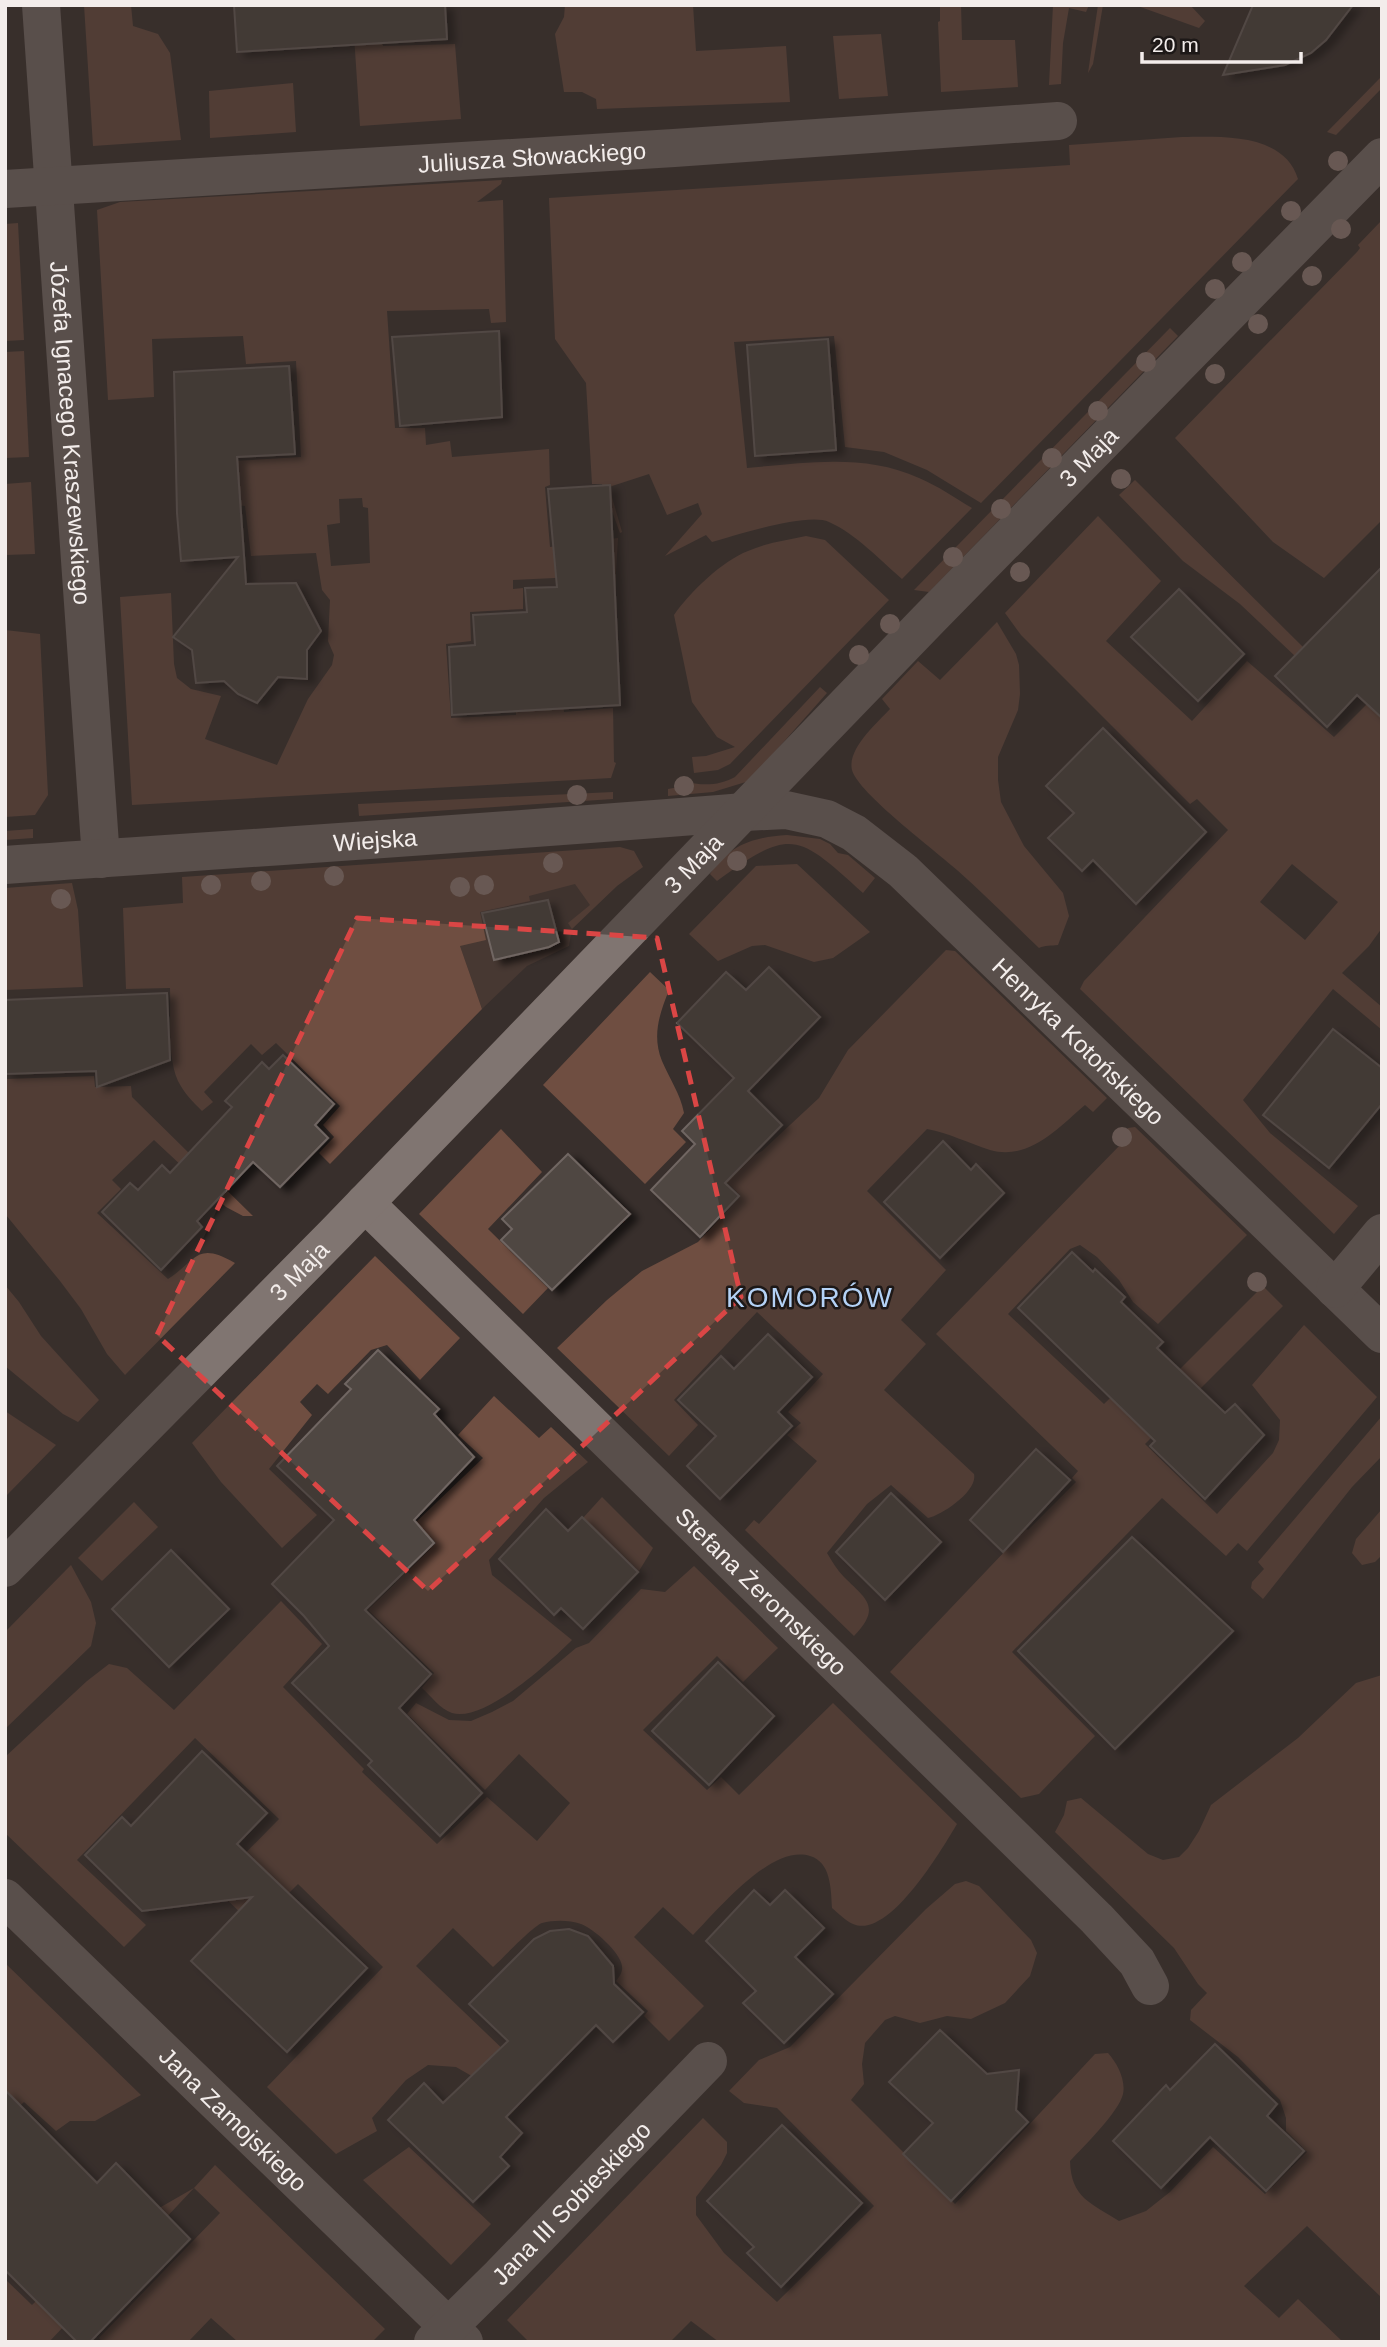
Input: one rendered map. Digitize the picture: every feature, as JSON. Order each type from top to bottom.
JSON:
[{"type":"street","name":"Józefa Ignacego Kraszewskiego","points":[[41,5],[101,859]]},
{"type":"street","name":"Juliusza Słowackiego","points":[[5,189],[674,148],[1058,121]]},
{"type":"street","name":"3 Maja","points":[[5,1568],[365,1203],[685,869],[744,812],[927,621],[1382,157]]},
{"type":"street","name":"Henryka Kotońskiego","points":[[744,812],[786,810],[816,815],[848,829],[878,850],[954,918],[1382,1334]]},
{"type":"street","name":"Wiejska","points":[[5,865],[471,834],[744,812]]},
{"type":"street","name":"Stefana Żeromskiego","points":[[365,1203],[1097,1919],[1137,1962],[1150,1986]]},
{"type":"street","points":[[1335,1289],[1382,1233]]},
{"type":"street","name":"Jana Zamojskiego","points":[[5,1898],[449,2337]]},
{"type":"street","name":"Jana III Sobieskiego","points":[[449,2337],[708,2061]]},
{"type":"highlighted area","points":[[357,918],[657,938],[741,1297],[428,1591],[157,1335]]},
{"type":"shaded area","points":[[84,5],[131,5],[133,26],[158,34],[170,53],[181,140],[93,146]]},
{"type":"shaded area","points":[[352,5],[380,5],[383,46],[455,44],[461,119],[360,126]]},
{"type":"shaded area","points":[[565,5],[693,5],[696,51],[786,46],[790,102],[597,109],[596,99],[582,92],[564,92],[555,34],[564,17]]},
{"type":"shaded area","points":[[940,5],[961,5],[962,40],[1015,40],[1018,87],[941,92],[938,22]]},
{"type":"shaded area","points":[[1053,5],[1089,5],[1086,12],[1069,8],[1063,43],[1061,84],[1049,85]]},
{"type":"shaded area","points":[[1098,5],[1103,5],[1093,64],[1088,73]]},
{"type":"shaded area","points":[[1135,5],[1190,5],[1205,21],[1199,28]]},
{"type":"shaded area","points":[[881,34],[888,96],[839,99],[833,36]]},
{"type":"shaded area","points":[[1382,76],[1382,88],[1336,135],[1327,132]]},
{"type":"shaded area","points":[[293,83],[296,132],[210,138],[209,91]]},
{"type":"shaded area","points":[[1182,137],[1232,138],[1265,145],[1291,164],[1298,179],[981,503],[927,470],[884,452],[845,447],[834,336],[734,342],[747,468],[834,462],[877,465],[919,478],[972,508],[902,579],[849,533],[829,522],[819,520],[789,522],[712,542],[706,535],[665,556],[702,514],[698,503],[667,515],[649,474],[609,487],[622,532],[620,533],[602,484],[592,484],[586,383],[555,339],[549,198],[1070,165],[1069,145]]},
{"type":"shaded area","points":[[502,180],[501,184],[477,202],[503,200],[506,322],[491,323],[489,309],[387,311],[395,428],[425,428],[426,445],[450,441],[452,457],[549,449],[550,485],[545,487],[550,547],[618,538],[615,588],[596,576],[513,580],[513,589],[523,588],[523,609],[470,612],[471,641],[446,644],[451,718],[516,715],[516,697],[562,695],[564,712],[613,708],[616,763],[611,778],[132,805],[120,597],[171,593],[177,678],[191,689],[221,696],[205,739],[277,765],[308,699],[332,665],[334,655],[328,641],[330,600],[322,590],[316,553],[251,556],[245,506],[236,505],[234,461],[301,457],[296,361],[246,364],[243,336],[152,339],[154,397],[108,400],[97,210],[120,202]],"holes":[[[362,498],[363,507],[368,508],[370,563],[331,566],[327,525],[340,523],[339,499]]]},
{"type":"shaded area","points":[[1382,220],[1382,520],[1324,578],[1273,542],[1175,438],[1357,252],[1360,248],[1358,245]]},
{"type":"shaded area","points":[[18,223],[24,340],[5,341],[5,224]]},
{"type":"shaded area","points":[[1170,328],[1178,336],[929,592],[914,590]]},
{"type":"shaded area","points":[[24,351],[29,457],[5,458],[5,352]]},
{"type":"shaded area","points":[[1135,480],[1304,648],[1296,657],[1240,604],[1183,561],[1119,495]]},
{"type":"shaded area","points":[[31,482],[35,554],[5,555],[5,484]]},
{"type":"shaded area","points":[[1098,516],[1161,581],[1106,641],[1192,721],[1247,661],[1334,737],[1382,689],[1382,928],[1369,946],[1342,973],[1382,1007],[1382,1030],[1333,989],[1243,1100],[1270,1133],[1358,1206],[1334,1234],[1080,989],[1084,981],[1228,830],[1197,799],[1190,804],[1021,635],[1005,613]],"holes":[[[1292,864],[1338,902],[1305,940],[1260,902]]]},
{"type":"shaded area","points":[[806,536],[825,540],[889,600],[730,764],[718,770],[694,773],[692,757],[706,756],[735,747],[717,737],[692,702],[674,615],[707,578],[738,556],[762,546]]},
{"type":"shaded area","points":[[997,622],[1016,654],[1020,694],[1018,710],[998,757],[1001,802],[1024,846],[1063,893],[1069,916],[1058,945],[1039,948],[957,870],[882,807],[857,780],[852,770],[858,745],[890,709],[882,699],[918,661],[940,680]]},
{"type":"shaded area","points":[[5,630],[40,634],[48,795],[35,815],[5,817]]},
{"type":"shaded area","points":[[820,687],[827,693],[749,781],[713,792],[668,796],[668,789],[679,787],[684,781],[710,784],[735,777]]},
{"type":"shaded area","points":[[613,792],[613,799],[359,816],[358,804]]},
{"type":"shaded area","points":[[33,829],[33,838],[5,840],[5,831]]},
{"type":"shaded area","points":[[787,835],[820,839],[830,844],[838,853],[848,855],[875,878],[863,893],[823,858],[793,844],[778,845],[762,852],[717,881],[710,874],[725,856],[743,844]]},
{"type":"shaded area","points":[[620,847],[634,851],[643,867],[617,886],[572,929],[568,923],[590,905],[575,884],[529,896],[530,901],[480,912],[486,940],[460,946],[482,1009],[330,1164],[319,1153],[334,1137],[323,1125],[340,1106],[276,1043],[262,1055],[251,1044],[204,1092],[213,1102],[202,1111],[178,1081],[172,1060],[170,988],[126,989],[123,908],[183,903],[182,877]]},
{"type":"shaded area","points":[[797,864],[870,932],[833,958],[814,962],[765,945],[752,946],[718,961],[689,934],[756,866]]},
{"type":"shaded area","points":[[609,873],[617,886],[572,928],[569,946],[527,966],[482,1009],[438,884]]},
{"type":"shaded area","points":[[72,883],[78,910],[83,987],[5,990],[5,888]]},
{"type":"shaded area","points":[[946,950],[955,951],[1107,1098],[1093,1112],[1085,1105],[1042,1140],[1017,1151],[990,1150],[927,1129],[867,1191],[946,1270],[901,1320],[926,1344],[884,1390],[974,1474],[974,1481],[965,1495],[942,1512],[928,1518],[891,1485],[867,1504],[827,1553],[868,1604],[867,1618],[854,1636],[745,1530],[754,1520],[759,1524],[817,1461],[787,1435],[801,1423],[788,1412],[823,1374],[757,1312],[674,1400],[698,1425],[669,1456],[557,1348],[642,1271],[698,1242],[741,1196],[722,1178],[762,1151],[819,1098],[848,1050]]},
{"type":"shaded area","points":[[650,972],[669,990],[660,1017],[657,1043],[684,1113],[673,1129],[686,1142],[645,1184],[543,1085]]},
{"type":"shaded area","points":[[94,1076],[95,1087],[131,1086],[132,1097],[253,1216],[243,1216],[226,1207],[154,1140],[112,1180],[121,1189],[97,1213],[168,1279],[204,1253],[222,1256],[235,1263],[125,1375],[107,1354],[81,1309],[6,1215],[5,1079]]},
{"type":"shaded area","points":[[1135,1127],[1247,1235],[1158,1324],[1133,1302],[1119,1280],[1097,1257],[1080,1245],[1070,1249],[1008,1314],[1104,1404],[1144,1365],[1171,1378],[1263,1286],[1283,1306],[1145,1444],[1217,1514],[1273,1453],[1279,1440],[1280,1420],[1252,1385],[1304,1325],[1377,1397],[1247,1551],[1238,1543],[1226,1556],[1162,1498],[1012,1652],[1095,1736],[1039,1794],[1021,1798],[890,1672],[1026,1529],[1076,1482],[1072,1478],[1078,1471],[936,1334],[1123,1142],[1119,1138],[1128,1128]]},
{"type":"shaded area","points":[[501,1129],[542,1172],[488,1229],[548,1288],[523,1314],[419,1214]]},
{"type":"shaded area","points":[[375,1256],[460,1338],[420,1380],[387,1345],[371,1350],[328,1394],[317,1384],[300,1402],[312,1415],[269,1469],[317,1515],[282,1548],[221,1482],[192,1443]]},
{"type":"shaded area","points":[[5,1285],[41,1336],[99,1400],[78,1422],[63,1414],[5,1366]]},
{"type":"shaded area","points":[[494,1396],[539,1438],[551,1427],[588,1462],[544,1498],[489,1560],[492,1575],[572,1640],[533,1675],[498,1700],[465,1714],[452,1713],[422,1688],[434,1673],[368,1610],[436,1543],[416,1522],[483,1458],[458,1435]]},
{"type":"shaded area","points":[[5,1411],[56,1445],[5,1497]]},
{"type":"shaded area","points":[[1382,1416],[1382,1456],[1352,1487],[1263,1599],[1251,1588],[1252,1582],[1264,1569],[1258,1562]]},
{"type":"shaded area","points":[[602,1497],[653,1548],[639,1571],[583,1518]]},
{"type":"shaded area","points":[[134,1502],[158,1527],[102,1581],[78,1558]]},
{"type":"shaded area","points":[[1382,1509],[1382,1555],[1375,1562],[1362,1565],[1352,1553],[1356,1539]]},
{"type":"shaded area","points":[[71,1565],[91,1602],[96,1623],[91,1646],[5,1729],[5,1632]]},
{"type":"shaded area","points":[[694,1566],[778,1648],[743,1682],[717,1656],[643,1730],[707,1790],[721,1777],[739,1795],[833,1703],[957,1824],[927,1871],[898,1906],[882,1919],[867,1925],[853,1924],[832,1908],[826,1870],[817,1859],[810,1856],[795,1855],[762,1869],[693,1935],[663,1907],[634,1937],[704,2006],[669,2041],[644,2016],[648,2011],[616,1981],[622,1968],[617,1955],[586,1926],[567,1921],[542,1923],[493,1967],[453,1928],[416,1966],[532,2077],[477,2079],[456,2067],[428,2065],[406,2080],[372,2118],[377,2131],[336,2154],[267,2087],[383,1967],[298,1884],[255,1927],[213,1886],[279,1819],[195,1738],[77,1860],[146,1925],[124,1947],[5,1833],[5,1757],[87,1681],[109,1664],[127,1668],[174,1710],[281,1601],[322,1644],[283,1687],[364,1769],[362,1772],[437,1844],[487,1797],[537,1841],[570,1803],[519,1754],[485,1790],[407,1714],[416,1703],[449,1720],[471,1721],[492,1712],[513,1701],[576,1648],[589,1643],[641,1589],[665,1592]]},
{"type":"shaded area","points":[[1382,1675],[1382,2298],[1307,2226],[1244,2286],[1279,2318],[1298,2299],[1343,2342],[719,2342],[691,2321],[670,2342],[529,2342],[507,2320],[703,2118],[727,2142],[727,2153],[696,2197],[696,2215],[724,2253],[777,2302],[874,2206],[777,2108],[744,2103],[729,2091],[759,2060],[790,2047],[926,1909],[955,1884],[966,1881],[979,1886],[1031,1940],[1037,1953],[1030,1976],[1005,2003],[971,2019],[947,2016],[920,2023],[895,2016],[885,2020],[865,2043],[862,2064],[864,2084],[851,2100],[955,2204],[1095,2054],[1108,2053],[1120,2072],[1123,2094],[1108,2119],[1070,2161],[1074,2183],[1084,2198],[1119,2221],[1146,2211],[1170,2192],[1213,2147],[1265,2194],[1307,2152],[1286,2131],[1286,2118],[1280,2100],[1238,2057],[1190,2020],[1191,2010],[1207,1993],[1174,1948],[1055,1832],[1064,1815],[1067,1801],[1081,1798],[1148,1854],[1163,1860],[1179,1857],[1199,1831],[1211,1805],[1298,1738],[1356,1683]]},
{"type":"shaded area","points":[[5,1963],[141,2095],[95,2121],[70,2121],[56,2131],[24,2102],[5,2120]]},
{"type":"shaded area","points":[[409,2147],[491,2224],[451,2265],[363,2180]]},
{"type":"shaded area","points":[[215,2165],[385,2329],[372,2342],[238,2342],[211,2318],[188,2342],[102,2342],[99,2338],[220,2213],[194,2188]]},
{"type":"shaded area","points":[[194,2188],[49,2342],[5,2342],[5,2279],[32,2305],[107,2232],[154,2211]]},
{"type":"building","points":[[234,5],[445,5],[447,39],[237,52]]},
{"type":"building","points":[[1253,5],[1353,5],[1326,40],[1311,53],[1285,65],[1223,75]]},
{"type":"building","points":[[499,331],[502,417],[400,426],[392,337]]},
{"type":"building","points":[[828,339],[836,450],[755,456],[747,345]]},
{"type":"building","points":[[289,366],[295,454],[237,457],[246,584],[296,583],[321,631],[307,650],[307,679],[278,677],[257,703],[238,694],[224,681],[196,683],[192,650],[173,637],[238,557],[181,561],[177,513],[174,372]]},
{"type":"building","points":[[610,485],[620,705],[452,715],[449,647],[475,645],[473,615],[527,612],[525,588],[557,587],[548,489]]},
{"type":"building","points":[[1382,567],[1382,718],[1357,695],[1327,727],[1275,676]]},
{"type":"building","points":[[1179,589],[1244,654],[1198,701],[1131,637]]},
{"type":"building","points":[[1103,728],[1206,832],[1136,904],[1093,860],[1082,871],[1048,838],[1074,813],[1046,786]]},
{"type":"building","points":[[548,900],[559,942],[549,947],[494,960],[482,913]]},
{"type":"building","points":[[769,967],[820,1017],[748,1091],[782,1125],[725,1183],[739,1196],[700,1237],[651,1190],[695,1144],[682,1131],[734,1078],[677,1023],[726,972],[746,990]]},
{"type":"building","points":[[167,993],[170,1060],[97,1087],[96,1071],[5,1074],[5,1000]]},
{"type":"building","points":[[1333,1029],[1382,1068],[1382,1104],[1329,1168],[1263,1115]]},
{"type":"building","points":[[283,1055],[334,1104],[315,1125],[328,1138],[280,1187],[253,1162],[197,1221],[202,1227],[161,1270],[102,1212],[130,1183],[138,1190],[162,1165],[170,1173],[232,1107],[225,1101],[262,1062],[269,1069]]},
{"type":"building","points":[[943,1141],[971,1170],[976,1164],[1004,1193],[940,1258],[884,1202]]},
{"type":"building","points":[[568,1154],[630,1214],[552,1290],[501,1240],[512,1229],[502,1219]]},
{"type":"building","points":[[1072,1252],[1125,1297],[1121,1302],[1163,1342],[1157,1348],[1225,1413],[1235,1404],[1264,1435],[1205,1499],[1150,1446],[1155,1441],[1018,1308]]},
{"type":"building","points":[[768,1334],[812,1377],[778,1412],[792,1426],[720,1499],[687,1466],[716,1436],[678,1400],[721,1356],[734,1369]]},
{"type":"building","points":[[378,1350],[439,1409],[434,1414],[474,1457],[414,1520],[434,1543],[365,1610],[431,1674],[399,1708],[482,1793],[440,1836],[368,1765],[372,1761],[292,1683],[329,1646],[272,1584],[334,1520],[277,1466],[351,1389],[345,1384]]},
{"type":"building","points":[[1036,1449],[1070,1480],[1003,1552],[970,1520]]},
{"type":"building","points":[[891,1493],[941,1542],[885,1600],[836,1552]]},
{"type":"building","points":[[546,1509],[568,1531],[582,1517],[638,1572],[583,1629],[561,1608],[554,1615],[499,1559]]},
{"type":"building","points":[[1132,1537],[1233,1631],[1115,1749],[1018,1651]]},
{"type":"building","points":[[171,1550],[229,1609],[169,1667],[112,1609]]},
{"type":"building","points":[[718,1662],[774,1716],[709,1785],[652,1731]]},
{"type":"building","points":[[202,1751],[267,1813],[237,1844],[367,1968],[287,2052],[191,1961],[252,1897],[142,1911],[85,1855],[122,1817],[131,1826]]},
{"type":"building","points":[[754,1890],[770,1905],[785,1890],[824,1928],[795,1957],[833,1994],[784,2043],[743,2003],[756,1991],[706,1941]]},
{"type":"building","points":[[569,1929],[588,1936],[613,1966],[614,1984],[643,2012],[613,2042],[596,2025],[506,2117],[522,2133],[500,2157],[509,2166],[473,2202],[388,2120],[424,2083],[443,2103],[508,2041],[469,2004],[534,1939],[550,1931]]},
{"type":"building","points":[[940,2030],[987,2074],[1019,2070],[1016,2110],[1028,2122],[951,2201],[903,2154],[933,2123],[889,2082]]},
{"type":"building","points":[[1215,2044],[1277,2104],[1267,2116],[1304,2151],[1266,2191],[1210,2137],[1161,2188],[1113,2141],[1166,2085],[1170,2090]]},
{"type":"building","points":[[5,2090],[97,2183],[116,2163],[190,2239],[90,2342],[77,2342],[5,2270]]},
{"type":"building","points":[[782,2125],[862,2203],[781,2287],[747,2253],[754,2247],[707,2201]]},
{"type":"district","name":"KOMORÓW","points":[[810,1297]]}]
